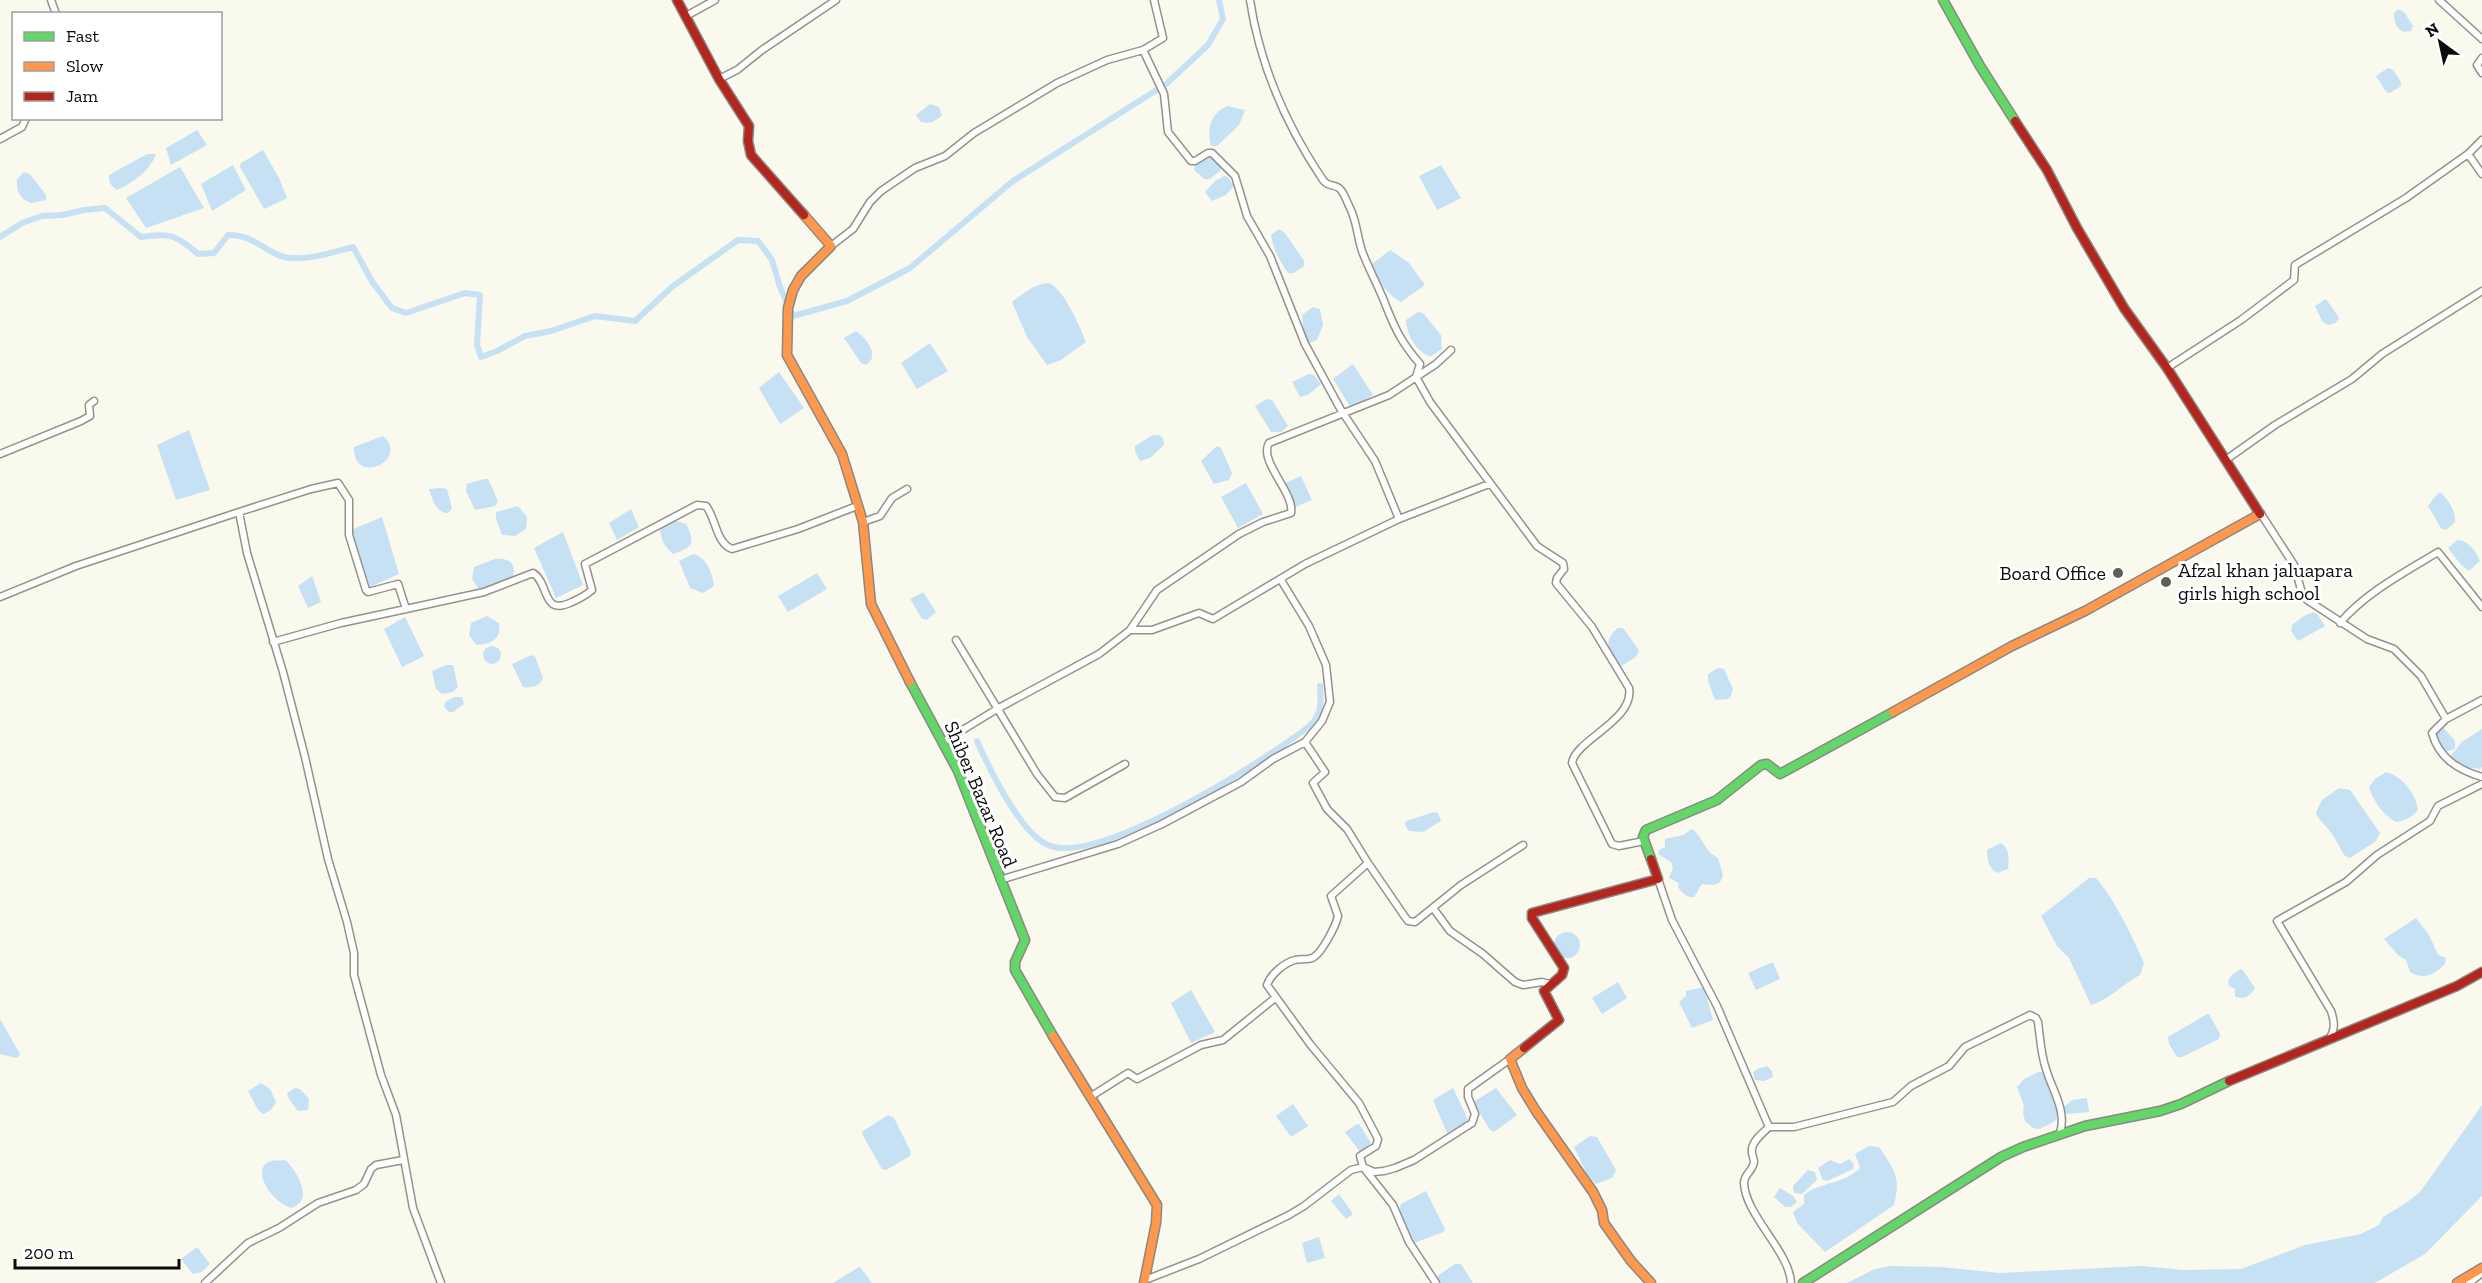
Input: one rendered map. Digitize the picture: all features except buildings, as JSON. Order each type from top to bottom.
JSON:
[{"type":"street","points":[[677,0],[719,79],[749,126],[748,141],[752,155],[831,246],[857,224],[870,202],[881,191],[915,168],[945,156],[974,133],[1057,83],[1107,60],[1143,50],[1163,38],[1154,0]]},
{"type":"street","points":[[686,16],[715,0]]},
{"type":"street","points":[[719,79],[737,70],[836,0]]},
{"type":"street","points":[[1250,0],[1256,37],[1283,113],[1324,182],[1341,190],[1350,207],[1356,221],[1356,232],[1362,252],[1387,306],[1391,321],[1397,334],[1420,364],[1416,377],[1430,402],[1537,546],[1563,563],[1564,569],[1556,583],[1592,627],[1629,688],[1628,701],[1606,729],[1573,757],[1572,763],[1612,844],[1619,846],[1644,841]]},
{"type":"street","points":[[1943,0],[1980,66],[2047,170],[2077,228],[2124,308],[2167,368],[2294,565],[2302,593],[2307,600],[2340,623],[2367,639],[2394,649],[2421,676],[2446,719]]},
{"type":"street","points":[[2439,0],[2482,39]]},
{"type":"street","points":[[1143,50],[1164,94],[1168,132],[1193,162],[1212,153],[1235,176],[1247,216],[1270,256],[1305,344],[1344,413],[1375,461],[1399,519]]},
{"type":"street","points":[[2482,58],[2477,65],[2482,73]]},
{"type":"street","points":[[0,139],[22,127],[25,120]]},
{"type":"street","points":[[2167,368],[2241,320],[2294,280],[2295,265],[2406,198],[2468,154],[2482,140]]},
{"type":"street","points":[[2468,154],[2482,174]]},
{"type":"street","name":"Shiber Bazar Road","points":[[831,246],[796,282],[789,299],[786,349],[793,369],[842,454],[863,522],[871,604],[890,645],[958,771],[1025,940],[1024,947],[1015,960],[1016,970],[1090,1097],[1157,1205],[1156,1223],[1144,1281]]},
{"type":"street","points":[[2227,459],[2275,424],[2352,379],[2382,354],[2482,291]]},
{"type":"street","points":[[943,742],[997,709],[1100,654],[1130,630],[1149,598],[1157,590],[1239,534],[1263,522],[1291,513],[1290,502],[1267,454],[1267,446],[1273,440],[1389,395],[1436,364],[1451,351]]},
{"type":"street","points":[[0,454],[90,416],[89,405],[94,401]]},
{"type":"street","points":[[0,597],[76,566],[239,512],[338,483],[349,500],[349,535],[366,590],[368,592],[396,583],[406,609]]},
{"type":"street","points":[[1130,630],[1152,630],[1199,613],[1213,619],[1305,564],[1399,519],[1489,484]]},
{"type":"street","points":[[863,522],[880,516],[892,498],[907,489]]},
{"type":"street","points":[[273,642],[341,623],[484,592],[533,573],[539,577],[550,602],[562,606],[583,597],[592,590],[585,564],[697,505],[706,506],[711,512],[723,543],[732,549],[798,529],[857,506]]},
{"type":"street","points":[[239,512],[247,553],[306,757],[328,859],[347,922],[354,953],[354,975],[381,1074],[396,1115],[413,1208],[441,1283]]},
{"type":"street","points":[[1769,1127],[1717,1006],[1672,920],[1644,841],[1643,834],[1646,830],[1716,800],[1761,765],[1767,764],[1780,774],[1789,770],[2012,646],[2085,611],[2260,514]]},
{"type":"street","points":[[2340,623],[2349,612],[2437,552],[2482,607]]},
{"type":"street","points":[[1000,880],[1118,844],[1241,782],[1273,759],[1305,742],[1322,722],[1330,702],[1326,665],[1309,626],[1281,580]]},
{"type":"street","points":[[956,640],[1037,774],[1055,796],[1060,799],[1070,796],[1125,764]]},
{"type":"street","points":[[2482,700],[2446,719],[2432,733],[2435,743],[2455,767],[2482,777]]},
{"type":"street","points":[[1305,742],[1325,772],[1313,783],[1327,809],[1347,829],[1408,921],[1415,922],[1421,919],[1461,885],[1523,845]]},
{"type":"street","points":[[2329,1040],[2335,1021],[2331,1011],[2277,921],[2346,882],[2377,855],[2430,820],[2439,806],[2482,784]]},
{"type":"street","points":[[1368,863],[1331,896],[1338,916],[1319,953],[1310,959],[1296,959],[1288,963],[1268,981],[1267,985],[1359,1102],[1377,1136],[1376,1146],[1360,1156],[1363,1167],[1393,1205],[1409,1242],[1436,1283]]},
{"type":"street","points":[[1144,1281],[1199,1259],[1289,1215],[1351,1170],[1363,1167],[1374,1172],[1395,1168],[1414,1160],[1472,1123],[1475,1114],[1468,1097],[1468,1089],[1559,1020],[1559,1016],[1545,995],[1545,987],[1561,976],[1564,968],[1532,918],[1532,913],[1658,879]]},
{"type":"street","points":[[1432,908],[1450,931],[1483,954],[1515,982],[1523,985],[1542,982],[1550,984]]},
{"type":"street","points":[[1803,1283],[2001,1156],[2060,1133],[2160,1111],[2181,1104],[2240,1076],[2457,986],[2482,972]]},
{"type":"street","points":[[1090,1097],[1128,1073],[1137,1079],[1201,1045],[1223,1040],[1275,998]]},
{"type":"street","points":[[1791,1283],[1786,1268],[1748,1200],[1744,1184],[1746,1175],[1753,1165],[1754,1143],[1769,1127],[1794,1127],[1893,1102],[1911,1086],[1949,1066],[1965,1047],[2030,1015],[2037,1019],[2045,1069],[2056,1093],[2063,1121],[2060,1133]]},
{"type":"street","points":[[1510,1059],[1522,1088],[1536,1111],[1593,1192],[1602,1210],[1604,1223],[1631,1261],[1651,1283]]},
{"type":"street","points":[[205,1283],[248,1243],[279,1228],[318,1203],[356,1190],[364,1184],[371,1169],[376,1165],[403,1160]]},
{"type":"street","points":[[2457,1283],[2482,1268]]},
{"type":"street","points":[[2469,1283],[2482,1273]]},
{"type":"water","points":[[2398,9],[2404,12],[2413,26],[2411,31],[2404,32],[2396,25],[2394,13]]},
{"type":"water","points":[[2388,68],[2393,70],[2401,86],[2390,93],[2386,92],[2376,76]]},
{"type":"water","points":[[930,104],[939,107],[942,115],[933,122],[921,122],[916,115]]},
{"type":"water","points":[[1228,106],[1245,110],[1239,125],[1217,146],[1211,146],[1209,133],[1211,122],[1217,112]]},
{"type":"water","points":[[197,130],[207,145],[171,165],[166,148]]},
{"type":"water","points":[[263,150],[287,198],[264,209],[240,167],[241,163]]},
{"type":"water","points":[[147,154],[156,154],[145,171],[135,180],[117,190],[113,187],[109,175]]},
{"type":"water","points":[[1210,157],[1221,165],[1221,170],[1210,179],[1204,179],[1194,170],[1195,165]]},
{"type":"water","points":[[233,165],[246,190],[212,211],[201,184]]},
{"type":"water","points":[[1441,165],[1461,198],[1437,210],[1419,176]]},
{"type":"water","points":[[180,167],[204,208],[146,228],[126,198]]},
{"type":"water","points":[[24,172],[30,174],[46,195],[46,200],[31,203],[21,197],[17,179]]},
{"type":"water","points":[[1224,176],[1228,177],[1234,186],[1226,195],[1212,201],[1205,192],[1215,181]]},
{"type":"water","points":[[1279,229],[1285,233],[1304,261],[1304,266],[1294,273],[1288,273],[1273,245],[1271,235]]},
{"type":"water","points":[[1390,250],[1409,263],[1425,285],[1401,302],[1387,291],[1371,265]]},
{"type":"water","points":[[1049,283],[1066,300],[1086,342],[1061,360],[1047,365],[1027,337],[1012,302],[1034,287]]},
{"type":"water","points":[[2326,299],[2339,319],[2328,325],[2322,321],[2315,306]]},
{"type":"water","points":[[1313,307],[1320,309],[1323,325],[1317,340],[1310,343],[1304,338],[1302,315]]},
{"type":"water","points":[[1418,312],[1423,313],[1441,335],[1442,349],[1430,357],[1416,346],[1408,332],[1406,320]]},
{"type":"water","points":[[856,331],[868,342],[872,352],[872,357],[866,365],[861,363],[844,338]]},
{"type":"water","points":[[930,343],[948,371],[917,389],[901,363]]},
{"type":"water","points":[[1353,364],[1373,395],[1351,408],[1333,379]]},
{"type":"water","points":[[779,372],[804,408],[780,424],[759,388]]},
{"type":"water","points":[[1309,374],[1314,375],[1321,384],[1308,395],[1300,397],[1292,382]]},
{"type":"water","points":[[1267,399],[1272,400],[1288,426],[1281,432],[1271,432],[1255,406]]},
{"type":"water","points":[[189,430],[210,490],[176,500],[157,445]]},
{"type":"water","points":[[1153,435],[1163,438],[1164,445],[1150,458],[1140,461],[1135,452],[1135,446]]},
{"type":"water","points":[[383,436],[390,445],[390,453],[386,460],[379,466],[370,468],[362,466],[356,459],[354,447]]},
{"type":"water","points":[[1217,446],[1221,448],[1232,473],[1229,480],[1214,484],[1201,461]]},
{"type":"water","points":[[1301,476],[1312,500],[1293,508],[1283,484]]},
{"type":"water","points":[[488,479],[498,501],[495,506],[475,510],[466,491],[467,484]]},
{"type":"water","points":[[1246,483],[1263,514],[1238,528],[1221,497]]},
{"type":"water","points":[[429,489],[447,489],[452,509],[448,513],[440,511]]},
{"type":"water","points":[[2438,493],[2442,493],[2454,514],[2455,522],[2446,530],[2441,528],[2428,506]]},
{"type":"water","points":[[518,506],[527,517],[526,529],[515,536],[502,535],[496,512]]},
{"type":"water","points":[[631,509],[639,527],[617,540],[609,523]]},
{"type":"water","points":[[382,517],[399,574],[370,587],[351,530]]},
{"type":"water","points":[[674,520],[686,524],[692,540],[685,549],[673,554],[661,536],[660,528]]},
{"type":"water","points":[[563,532],[583,585],[556,598],[534,548]]},
{"type":"water","points":[[2457,540],[2471,547],[2480,561],[2469,571],[2461,565],[2448,548]]},
{"type":"water","points":[[693,554],[702,558],[712,576],[714,586],[703,593],[690,588],[679,561]]},
{"type":"water","points":[[495,559],[510,562],[514,571],[513,576],[497,585],[478,588],[472,579],[474,567]]},
{"type":"water","points":[[817,573],[827,589],[788,612],[778,596]]},
{"type":"water","points":[[312,576],[321,602],[308,608],[298,586]]},
{"type":"water","points":[[923,592],[936,612],[927,620],[922,619],[910,599]]},
{"type":"water","points":[[2313,612],[2318,615],[2325,626],[2298,641],[2291,631],[2292,625]]},
{"type":"water","points":[[487,616],[499,623],[499,633],[494,640],[476,645],[469,635],[471,623]]},
{"type":"water","points":[[405,617],[424,656],[402,667],[384,629]]},
{"type":"water","points":[[1618,628],[1623,628],[1639,650],[1636,657],[1621,666],[1610,652],[1608,642]]},
{"type":"water","points":[[492,646],[498,649],[501,655],[498,661],[492,664],[486,661],[483,655],[486,649]]},
{"type":"water","points":[[531,655],[535,657],[543,678],[535,686],[523,687],[512,664]]},
{"type":"water","points":[[446,665],[453,665],[458,687],[453,692],[442,694],[436,689],[432,671]]},
{"type":"water","points":[[1718,668],[1724,669],[1733,689],[1728,699],[1715,700],[1708,681],[1708,674]]},
{"type":"water","points":[[454,697],[462,697],[464,704],[453,712],[449,712],[444,707],[445,702]]},
{"type":"water","points":[[2443,727],[2455,741],[2455,749],[2445,752],[2436,740],[2435,732]]},
{"type":"water","points":[[2482,729],[2482,767],[2480,769],[2464,768],[2458,765],[2450,757],[2462,742]]},
{"type":"water","points":[[2386,772],[2397,777],[2407,786],[2417,804],[2418,810],[2405,820],[2396,822],[2391,819],[2376,803],[2369,787],[2375,779]]},
{"type":"water","points":[[2339,788],[2350,790],[2380,833],[2376,841],[2350,858],[2344,855],[2316,812],[2322,800]]},
{"type":"water","points":[[1434,812],[1438,813],[1441,821],[1423,832],[1409,831],[1405,825],[1406,821]]},
{"type":"water","points":[[1692,829],[1710,852],[1718,858],[1723,875],[1718,883],[1702,884],[1694,897],[1687,896],[1678,887],[1679,883],[1669,878],[1673,867],[1671,862],[1658,854],[1659,850],[1665,847],[1665,839],[1683,835]]},
{"type":"water","points":[[2001,843],[2009,858],[2008,869],[1997,873],[1989,863],[1987,850]]},
{"type":"water","points":[[2089,878],[2096,878],[2110,898],[2144,963],[2140,975],[2105,999],[2091,1005],[2069,958],[2057,946],[2041,916]]},
{"type":"water","points":[[2416,918],[2429,935],[2438,955],[2446,958],[2445,964],[2437,971],[2424,976],[2410,972],[2406,960],[2398,955],[2384,939]]},
{"type":"water","points":[[1567,932],[1576,936],[1580,945],[1576,954],[1567,958],[1558,954],[1554,945],[1558,936]]},
{"type":"water","points":[[1773,962],[1780,979],[1756,990],[1748,973]]},
{"type":"water","points":[[2242,969],[2255,988],[2244,998],[2235,996],[2235,989],[2228,983],[2231,976]]},
{"type":"water","points":[[1618,982],[1627,998],[1602,1014],[1592,998]]},
{"type":"water","points":[[1704,987],[1713,1020],[1692,1028],[1679,1002],[1686,996],[1686,991]]},
{"type":"water","points":[[1191,990],[1215,1032],[1191,1043],[1171,1003]]},
{"type":"water","points":[[2207,1014],[2220,1034],[2219,1039],[2182,1057],[2177,1057],[2169,1044],[2168,1037]]},
{"type":"water","points":[[0,1019],[20,1054],[17,1058],[0,1054]]},
{"type":"water","points":[[1767,1066],[1772,1071],[1773,1077],[1764,1081],[1755,1080],[1753,1073]]},
{"type":"water","points":[[2038,1072],[2046,1076],[2060,1114],[2055,1121],[2039,1129],[2033,1128],[2025,1121],[2024,1106],[2017,1087],[2024,1079]]},
{"type":"water","points":[[261,1083],[270,1089],[276,1102],[271,1110],[263,1114],[258,1110],[248,1091]]},
{"type":"water","points":[[295,1088],[300,1089],[309,1099],[308,1110],[298,1111],[289,1099],[287,1093]]},
{"type":"water","points":[[1453,1088],[1469,1122],[1447,1133],[1433,1100]]},
{"type":"water","points":[[1496,1088],[1517,1115],[1494,1132],[1490,1130],[1473,1102]]},
{"type":"water","points":[[2087,1098],[2089,1112],[2066,1114],[2064,1107],[2072,1100]]},
{"type":"water","points":[[1293,1104],[1308,1126],[1291,1137],[1276,1116]]},
{"type":"water","points":[[2482,1105],[2482,1196],[2425,1254],[2375,1283],[1847,1283],[1875,1269],[1891,1266],[1941,1267],[2000,1273],[2141,1266],[2183,1270],[2241,1269],[2305,1245],[2361,1234],[2379,1225],[2383,1217],[2420,1192]]},
{"type":"water","points":[[888,1115],[894,1118],[911,1152],[910,1156],[886,1170],[882,1169],[862,1134],[863,1131]]},
{"type":"water","points":[[1357,1124],[1371,1143],[1360,1152],[1345,1132]]},
{"type":"water","points":[[1590,1136],[1597,1137],[1616,1170],[1612,1178],[1596,1184],[1588,1176],[1574,1147]]},
{"type":"water","points":[[1869,1146],[1879,1147],[1895,1174],[1897,1187],[1894,1205],[1825,1252],[1797,1223],[1793,1212],[1804,1204],[1804,1195],[1810,1191],[1847,1177],[1860,1168],[1855,1154]]},
{"type":"water","points":[[1849,1159],[1854,1164],[1853,1169],[1827,1181],[1823,1180],[1818,1168],[1830,1160],[1840,1164]]},
{"type":"water","points":[[285,1160],[298,1176],[303,1192],[302,1200],[293,1208],[286,1206],[272,1195],[263,1179],[264,1165],[271,1161]]},
{"type":"water","points":[[1808,1170],[1815,1172],[1817,1180],[1802,1194],[1794,1193],[1793,1186]]},
{"type":"water","points":[[1780,1188],[1793,1196],[1797,1202],[1791,1207],[1785,1207],[1774,1197]]},
{"type":"water","points":[[1426,1191],[1445,1229],[1443,1232],[1414,1243],[1399,1210],[1401,1204]]},
{"type":"water","points":[[1339,1194],[1353,1214],[1346,1219],[1331,1201]]},
{"type":"water","points":[[1319,1237],[1325,1258],[1307,1263],[1302,1243]]},
{"type":"water","points":[[197,1247],[210,1264],[202,1272],[193,1274],[181,1259]]},
{"type":"water","points":[[1455,1264],[1461,1264],[1473,1283],[1438,1283],[1436,1277]]},
{"type":"water","points":[[859,1267],[872,1283],[833,1283]]},
{"type":"waterway","points":[[0,237],[22,223],[42,216],[105,208],[141,237],[172,236],[198,254],[214,253],[228,235],[252,240],[276,254],[292,258],[318,256],[353,247],[373,283],[392,308],[406,313],[465,293],[480,295],[477,345],[481,357],[525,336],[551,331],[595,316],[635,321],[673,286],[738,240],[758,241],[772,260],[780,287],[793,316],[847,301],[910,268],[1013,181],[1166,84],[1208,45],[1223,19],[1219,0]]},
{"type":"waterway","points":[[977,741],[1007,799],[1027,827],[1037,838],[1048,845],[1070,848],[1098,842],[1167,814],[1262,759],[1314,721],[1320,708],[1320,686]]},
{"type":"traffic: fast","points":[[1943,0],[1980,66],[2015,121]]},
{"type":"traffic: fast","points":[[910,682],[958,771],[1025,940],[1015,962],[1015,970],[1053,1036]]},
{"type":"traffic: fast","points":[[1651,859],[1643,837],[1646,830],[1717,800],[1761,765],[1767,764],[1780,774],[1893,712]]},
{"type":"traffic: fast","points":[[1803,1283],[2001,1157],[2085,1126],[2160,1111],[2181,1104],[2229,1081]]},
{"type":"traffic: slow","points":[[804,215],[831,246],[801,276],[793,290],[788,308],[787,355],[842,454],[863,522],[871,604],[910,682]]},
{"type":"traffic: slow","points":[[1893,712],[2012,646],[2085,611],[2260,514]]},
{"type":"traffic: slow","points":[[1053,1036],[1157,1205],[1156,1223],[1144,1283]]},
{"type":"traffic: slow","points":[[1524,1048],[1510,1059],[1522,1088],[1593,1192],[1602,1210],[1604,1223],[1631,1261],[1651,1283]]},
{"type":"traffic: slow","points":[[2457,1283],[2482,1268]]},
{"type":"traffic: jam","points":[[677,0],[719,79],[749,126],[748,141],[751,155],[804,215]]},
{"type":"traffic: jam","points":[[2015,121],[2047,170],[2077,228],[2124,308],[2167,368],[2260,514]]},
{"type":"traffic: jam","points":[[1524,1048],[1559,1020],[1544,991],[1562,975],[1564,968],[1532,918],[1532,913],[1658,879],[1651,859]]},
{"type":"traffic: jam","points":[[2229,1081],[2457,986],[2482,972]]},
{"type":"place","name":"Board Office","points":[[2118,573]]},
{"type":"place","name":"Afzal khan jaluapara girls high school","points":[[2166,582]]}]
